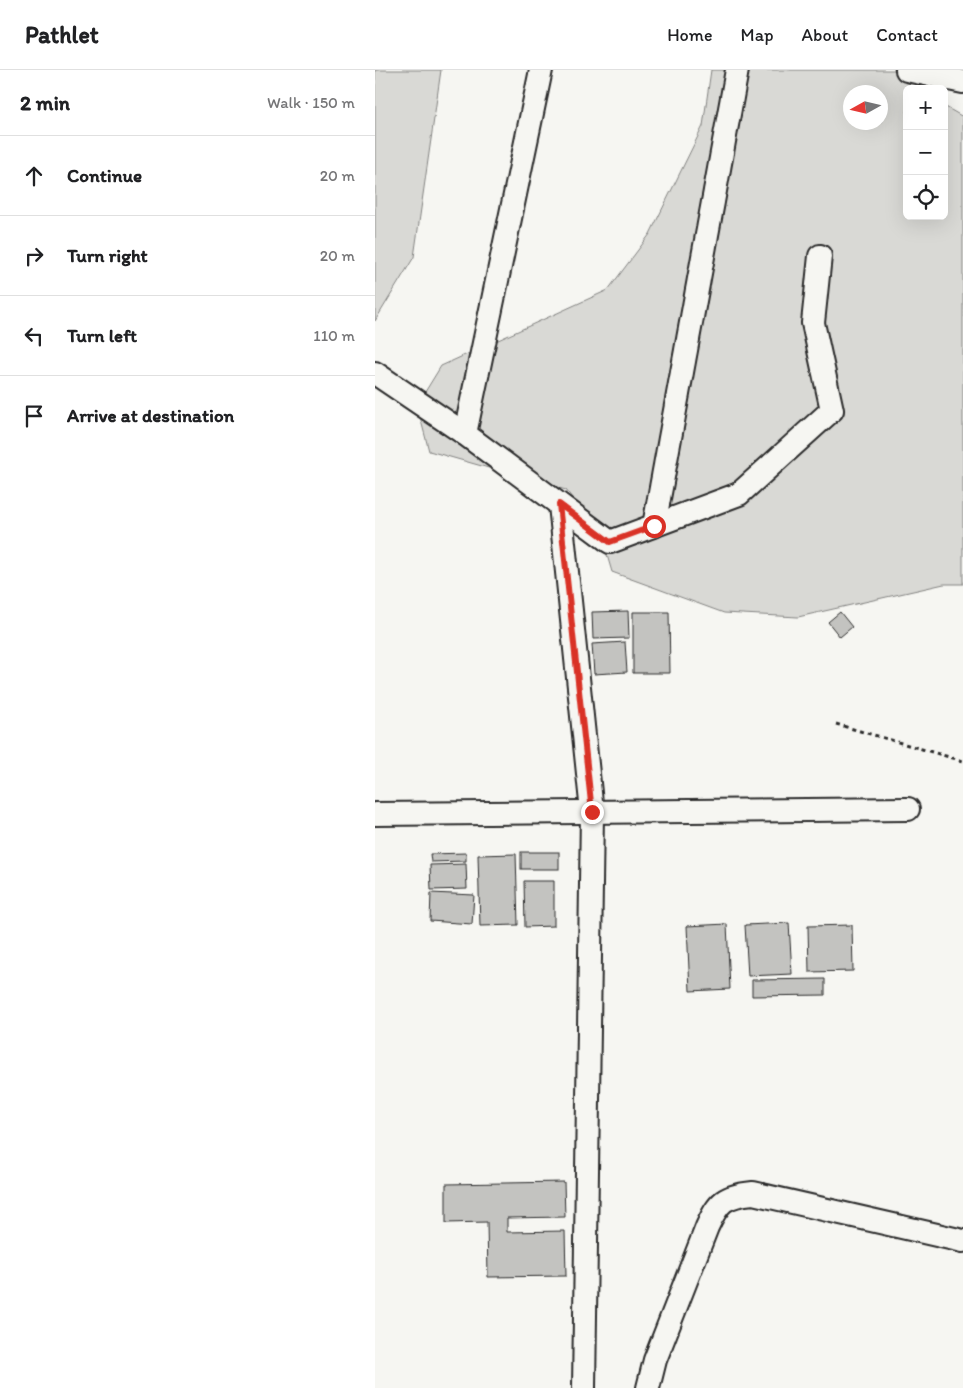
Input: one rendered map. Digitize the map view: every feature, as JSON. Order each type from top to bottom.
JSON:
[{"type":"street","points":[[465,434],[541,70]]},
{"type":"street","points":[[654,526],[737,70]]},
{"type":"street","points":[[907,70],[963,82]]},
{"type":"street","points":[[375,373],[465,434],[610,542],[739,494],[832,410],[813,323],[820,256]]},
{"type":"street","points":[[559,504],[592,812],[584,1388]]},
{"type":"street","points":[[375,814],[908,809]]},
{"type":"street","points":[[648,1388],[655,1360],[707,1227],[716,1208],[734,1195],[753,1194],[963,1240]]},
{"type":"path","points":[[836,724],[963,761]]},
{"type":"shaded area","points":[[375,70],[441,70],[414,257],[375,321]]},
{"type":"shaded area","points":[[711,70],[929,70],[932,85],[903,85],[903,220],[948,220],[948,108],[963,117],[963,584],[944,584],[798,617],[724,613],[612,572],[602,538],[566,490],[429,451],[417,405],[441,366],[608,290],[650,234],[703,126]]},
{"type":"building","points":[[628,611],[629,638],[593,639],[592,612]]},
{"type":"building","points":[[633,612],[669,612],[670,673],[633,673]]},
{"type":"building","points":[[840,612],[852,627],[840,637],[828,622]]},
{"type":"building","points":[[625,642],[627,672],[594,674],[592,644]]},
{"type":"building","points":[[521,852],[559,852],[559,869],[521,869]]},
{"type":"building","points":[[466,853],[466,861],[431,862],[430,854]]},
{"type":"building","points":[[516,854],[518,925],[480,926],[478,855]]},
{"type":"building","points":[[466,864],[467,889],[431,890],[430,865]]},
{"type":"building","points":[[524,881],[554,881],[554,926],[525,927]]},
{"type":"building","points":[[431,893],[474,895],[472,924],[430,921]]},
{"type":"building","points":[[789,923],[792,974],[748,976],[745,925]]},
{"type":"building","points":[[727,924],[730,989],[690,991],[687,926]]},
{"type":"building","points":[[852,925],[853,971],[809,972],[808,926]]},
{"type":"building","points":[[825,979],[825,995],[752,996],[752,980]]},
{"type":"building","points":[[564,1182],[565,1217],[507,1218],[507,1232],[565,1231],[566,1276],[488,1277],[487,1222],[446,1223],[446,1184]]},
{"type":"route","points":[[592,812],[559,504],[610,542],[654,526]]}]
